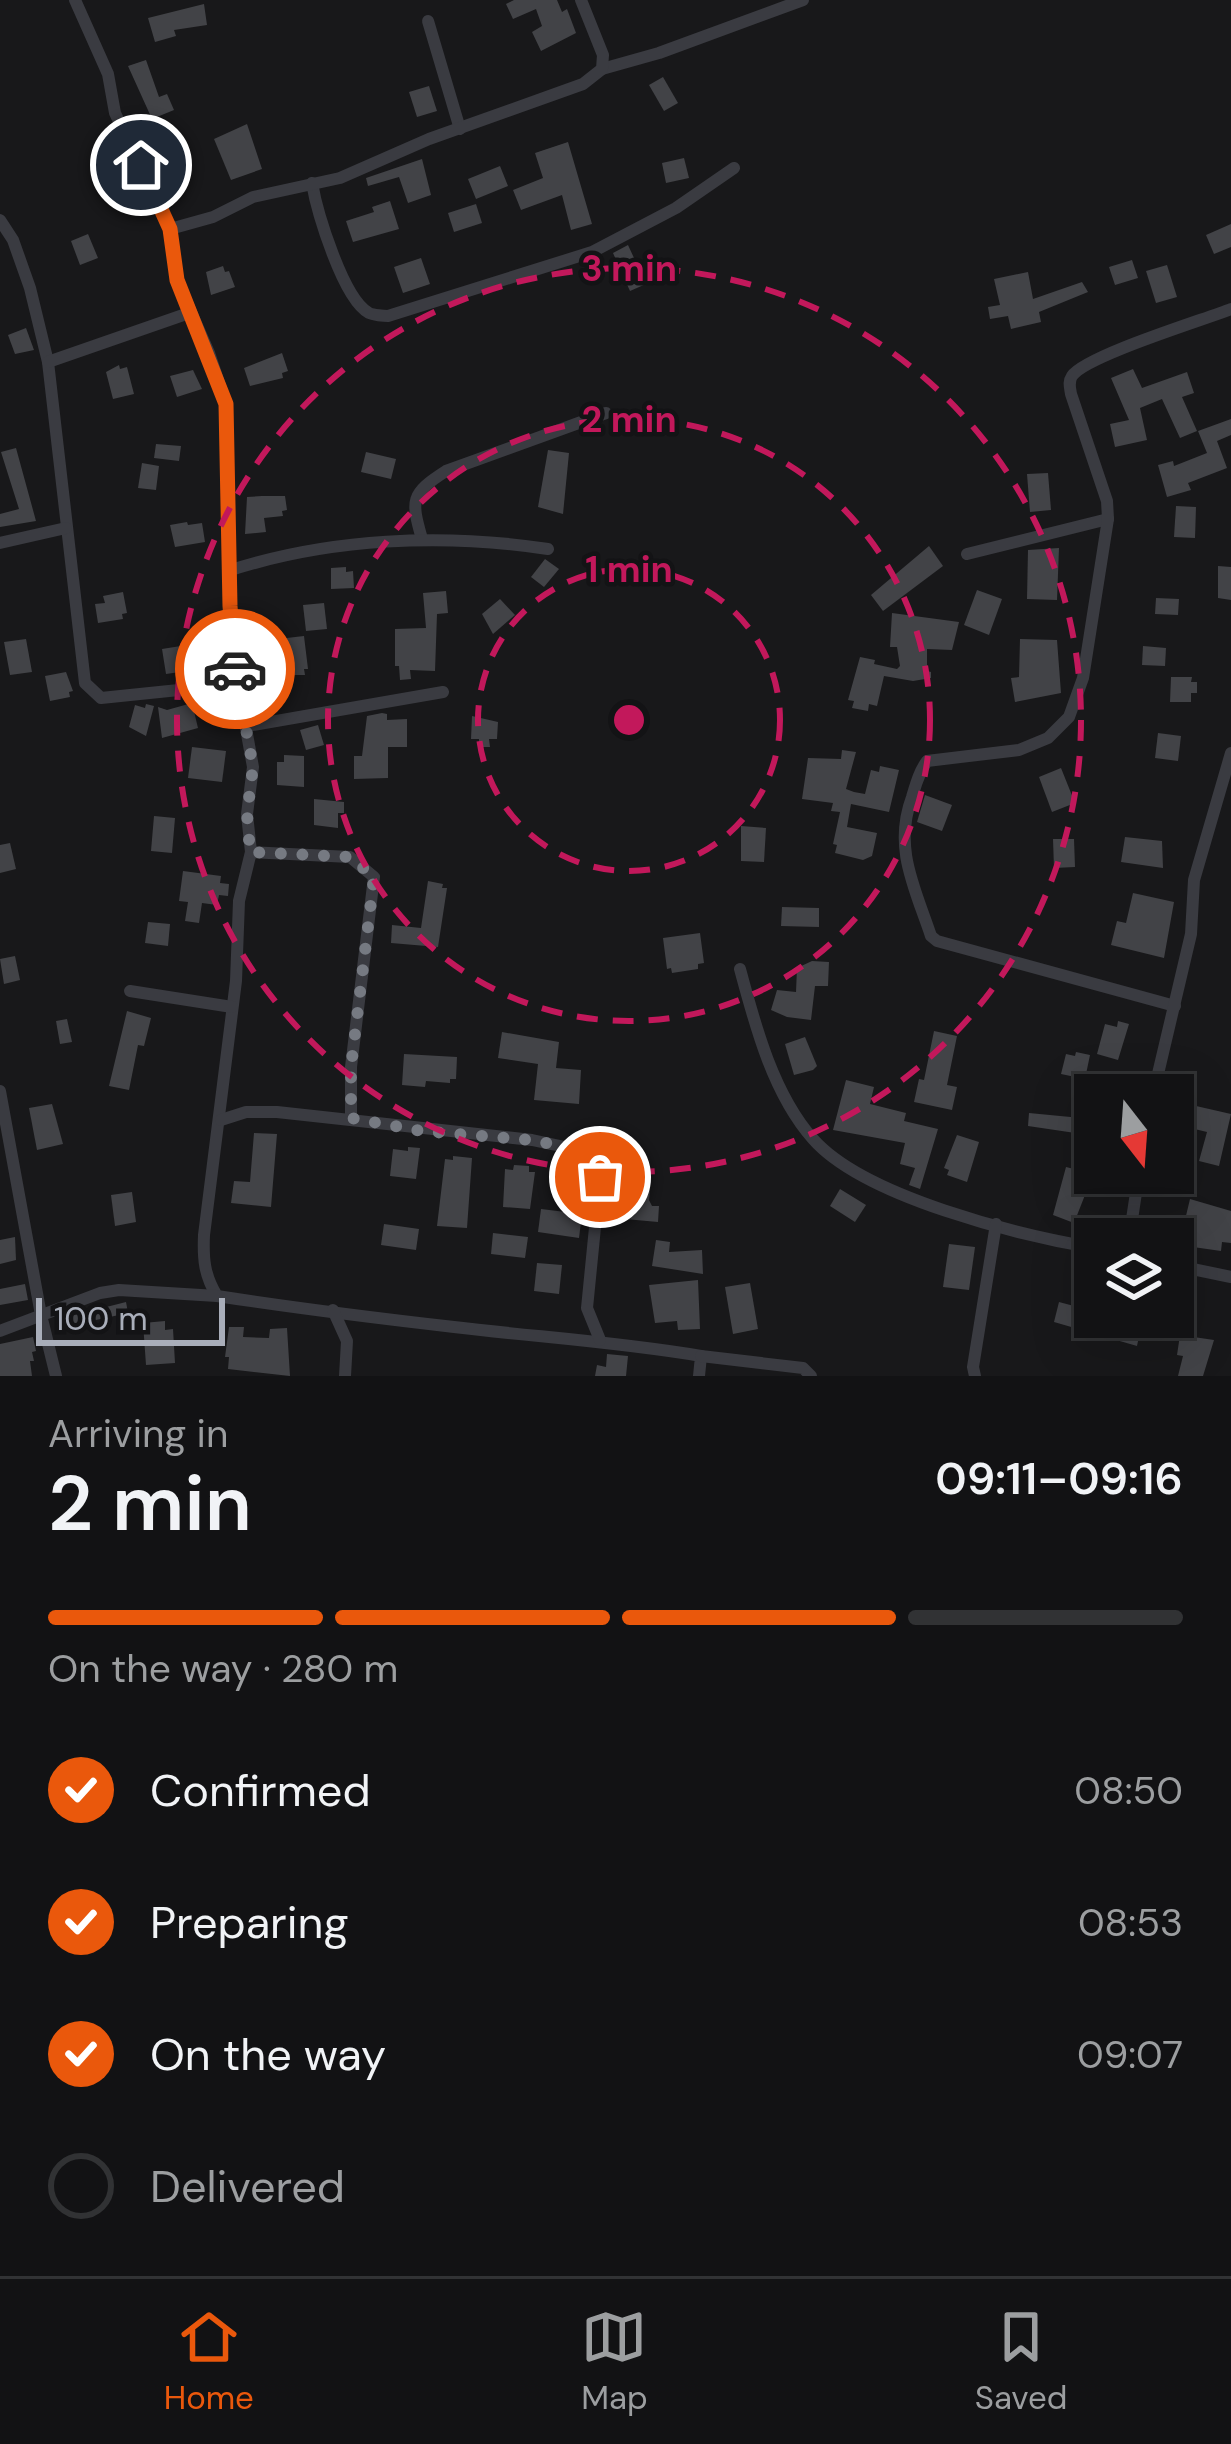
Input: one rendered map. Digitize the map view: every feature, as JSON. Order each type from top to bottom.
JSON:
[{"type":"street","points":[[75,0],[108,74],[115,113],[170,229],[170,250],[189,313],[209,352],[226,404],[231,646],[253,767],[247,814],[250,852],[239,902],[221,1120],[203,1255],[217,1295]]},
{"type":"street","points":[[581,0],[603,55],[602,69]]},
{"type":"street","points":[[170,229],[213,217],[253,196],[340,178],[583,84],[602,69],[803,0]]},
{"type":"street","points":[[428,21],[460,129]]},
{"type":"street","points":[[312,183],[317,212],[356,301],[369,313],[388,316],[592,252],[676,208],[734,168]]},
{"type":"street","points":[[0,220],[13,240],[30,288],[48,362],[81,673],[89,691],[101,698],[237,684]]},
{"type":"street","points":[[1175,1006],[937,941],[905,865],[902,836],[906,812],[927,761],[1018,749],[1048,738],[1069,717],[1083,678],[1108,519],[1107,501],[1071,394],[1073,373],[1113,352],[1228,310],[1231,328]]},
{"type":"street","points":[[48,362],[189,313]]},
{"type":"street","points":[[422,539],[413,508],[422,486],[446,472],[606,413]]},
{"type":"street","points":[[967,554],[1108,519]]},
{"type":"street","points":[[0,543],[66,528]]},
{"type":"street","points":[[229,571],[265,559],[422,539],[548,549]]},
{"type":"street","points":[[248,726],[443,692]]},
{"type":"street","points":[[1158,1074],[1191,934],[1194,880],[1231,753]]},
{"type":"street","points":[[1210,825],[1231,820]]},
{"type":"street","points":[[250,852],[350,857],[374,877],[351,1067],[351,1118]]},
{"type":"street","points":[[740,968],[754,1023],[781,1086],[813,1139],[838,1162],[880,1186],[996,1224],[1074,1243]]},
{"type":"street","points":[[130,991],[232,1006]]},
{"type":"street","points":[[0,1091],[6,1166],[35,1266],[56,1376]]},
{"type":"street","points":[[221,1120],[246,1112],[351,1118],[579,1150],[595,1163],[600,1177],[586,1308],[600,1340]]},
{"type":"street","points":[[975,1376],[996,1224]]},
{"type":"street","points":[[1194,1269],[1231,1276]]},
{"type":"street","points":[[0,1331],[64,1304],[118,1290],[217,1295],[455,1327],[600,1340],[803,1368],[811,1376]]},
{"type":"street","points":[[333,1310],[347,1341],[345,1376]]},
{"type":"street","points":[[699,1376],[701,1356]]},
{"type":"building","points":[[557,0],[562,12],[567,9],[576,33],[541,51],[532,32],[542,26],[536,9],[513,19],[506,4]]},
{"type":"building","points":[[204,4],[207,25],[174,30],[176,36],[155,42],[148,18]]},
{"type":"building","points":[[146,60],[159,97],[167,94],[174,110],[152,119],[128,66]]},
{"type":"building","points":[[663,77],[678,103],[664,111],[649,85]]},
{"type":"building","points":[[429,86],[437,111],[417,117],[409,92]]},
{"type":"building","points":[[247,124],[262,169],[231,180],[214,139]]},
{"type":"building","points":[[568,142],[592,224],[571,230],[562,195],[521,210],[513,190],[543,178],[535,153]]},
{"type":"building","points":[[684,158],[689,178],[666,183],[662,163]]},
{"type":"building","points":[[422,159],[431,195],[408,203],[399,177],[368,186],[366,178]]},
{"type":"building","points":[[500,166],[508,186],[476,199],[468,179]]},
{"type":"building","points":[[390,201],[399,229],[353,242],[346,221]]},
{"type":"building","points":[[476,204],[482,223],[454,232],[448,213]]},
{"type":"building","points":[[1231,224],[1231,247],[1214,254],[1206,235]]},
{"type":"building","points":[[88,234],[98,258],[80,265],[71,241]]},
{"type":"building","points":[[628,245],[646,284],[630,291],[613,253]]},
{"type":"building","points":[[421,258],[430,284],[403,293],[394,267]]},
{"type":"building","points":[[1132,260],[1138,278],[1115,285],[1109,267]]},
{"type":"building","points":[[1167,265],[1177,297],[1156,303],[1146,271]]},
{"type":"building","points":[[223,266],[235,287],[211,295],[206,272]]},
{"type":"building","points":[[1028,272],[1033,299],[1082,282],[1088,292],[1039,312],[1041,322],[1011,329],[1008,316],[990,319],[988,307],[1000,305],[994,279]]},
{"type":"building","points":[[26,328],[34,350],[15,354],[8,335]]},
{"type":"building","points":[[282,353],[288,371],[282,373],[283,378],[250,386],[244,368]]},
{"type":"building","points":[[119,365],[120,369],[127,367],[134,394],[113,399],[106,372]]},
{"type":"building","points":[[1133,369],[1142,388],[1187,372],[1194,393],[1182,397],[1197,431],[1180,438],[1162,399],[1140,408],[1147,440],[1115,447],[1110,424],[1129,420],[1111,378]]},
{"type":"building","points":[[193,370],[202,389],[177,397],[170,376]]},
{"type":"building","points":[[1231,419],[1231,435],[1217,441],[1227,468],[1188,483],[1191,490],[1167,497],[1158,465],[1173,461],[1174,466],[1207,453],[1198,431]]},
{"type":"building","points":[[156,444],[181,446],[179,461],[154,458]]},
{"type":"building","points":[[16,448],[36,521],[0,527],[0,514],[19,509],[1,452]]},
{"type":"building","points":[[548,450],[569,453],[563,514],[538,507]]},
{"type":"building","points":[[366,452],[396,459],[391,479],[361,472]]},
{"type":"building","points":[[142,463],[159,466],[156,490],[138,488]]},
{"type":"building","points":[[1048,473],[1051,510],[1030,512],[1027,474]]},
{"type":"building","points":[[285,496],[283,516],[264,518],[266,532],[245,534],[247,497]]},
{"type":"building","points":[[1176,506],[1196,507],[1195,538],[1174,537]]},
{"type":"building","points":[[202,523],[205,542],[175,547],[170,525]]},
{"type":"building","points":[[929,546],[943,566],[883,611],[871,595]]},
{"type":"building","points":[[1059,548],[1057,600],[1027,599],[1028,550]]},
{"type":"building","points":[[545,559],[559,569],[544,587],[531,577]]},
{"type":"building","points":[[1218,566],[1231,567],[1231,600],[1218,598]]},
{"type":"building","points":[[346,567],[346,572],[353,571],[354,588],[331,589],[331,568]]},
{"type":"building","points":[[977,590],[1002,599],[989,635],[964,625]]},
{"type":"building","points":[[446,591],[448,613],[437,614],[435,671],[410,670],[411,679],[400,680],[399,666],[395,666],[395,629],[426,628],[423,593]]},
{"type":"building","points":[[123,592],[127,613],[122,614],[123,619],[98,623],[95,604],[105,603],[103,596]]},
{"type":"building","points":[[1156,598],[1179,599],[1178,615],[1155,614]]},
{"type":"building","points":[[500,599],[515,615],[493,634],[482,614]]},
{"type":"building","points":[[324,603],[327,629],[306,631],[303,605]]},
{"type":"building","points":[[892,613],[959,622],[952,650],[927,649],[931,678],[913,681],[884,676],[877,706],[869,704],[868,711],[852,708],[854,701],[848,700],[860,657],[875,660],[874,664],[900,666],[897,647],[890,647]]},
{"type":"building","points":[[277,635],[278,639],[304,636],[305,675],[285,675],[284,667],[261,670],[256,637]]},
{"type":"building","points":[[26,639],[32,672],[10,675],[4,642]]},
{"type":"building","points":[[1020,639],[1057,640],[1061,693],[1015,702],[1011,678],[1019,677]]},
{"type":"building","points":[[187,645],[191,667],[166,674],[162,649]]},
{"type":"building","points":[[1143,646],[1166,648],[1165,666],[1142,665]]},
{"type":"building","points":[[66,672],[73,691],[70,697],[50,701],[45,676]]},
{"type":"building","points":[[1171,677],[1192,677],[1191,682],[1197,682],[1191,702],[1170,702]]},
{"type":"building","points":[[192,703],[198,728],[162,738],[158,707],[167,710]]},
{"type":"building","points":[[146,704],[154,706],[146,736],[129,727],[135,705],[145,708]]},
{"type":"building","points":[[382,713],[387,720],[407,719],[407,747],[388,747],[388,778],[354,779],[354,756],[362,756],[367,716]]},
{"type":"building","points":[[472,716],[498,722],[497,739],[489,739],[490,747],[479,747],[479,739],[471,739]]},
{"type":"building","points":[[318,725],[324,745],[306,750],[300,730]]},
{"type":"building","points":[[1158,733],[1181,736],[1178,761],[1155,758]]},
{"type":"building","points":[[192,747],[226,751],[222,782],[188,778]]},
{"type":"building","points":[[842,750],[856,752],[846,789],[854,792],[865,794],[871,770],[879,772],[880,766],[899,770],[889,812],[851,804],[847,827],[877,833],[872,856],[863,860],[835,853],[840,812],[831,811],[833,803],[802,799],[808,758],[841,759]]},
{"type":"building","points":[[284,755],[304,756],[304,787],[277,785],[277,762],[284,762]]},
{"type":"building","points":[[1061,768],[1075,803],[1052,812],[1039,777]]},
{"type":"building","points":[[925,795],[952,805],[942,831],[917,822]]},
{"type":"building","points":[[314,799],[344,802],[338,828],[314,825]]},
{"type":"building","points":[[154,816],[175,818],[172,853],[151,851]]},
{"type":"building","points":[[741,826],[766,828],[764,862],[741,861]]},
{"type":"building","points":[[1125,837],[1162,841],[1163,868],[1121,862]]},
{"type":"building","points":[[1053,839],[1074,839],[1075,867],[1054,868]]},
{"type":"building","points":[[10,843],[16,869],[0,873],[0,845]]},
{"type":"building","points":[[183,871],[221,876],[220,883],[229,884],[228,896],[219,895],[217,905],[202,903],[199,923],[185,921],[188,902],[179,901]]},
{"type":"building","points":[[428,881],[447,888],[438,947],[391,943],[392,925],[421,928]]},
{"type":"building","points":[[1133,893],[1174,902],[1164,958],[1111,945],[1117,921],[1126,923]]},
{"type":"building","points":[[782,907],[819,908],[819,927],[781,926]]},
{"type":"building","points":[[148,922],[170,924],[168,946],[145,943]]},
{"type":"building","points":[[700,933],[704,963],[698,969],[672,973],[667,969],[663,938]]},
{"type":"building","points":[[15,956],[20,980],[4,984],[0,959]]},
{"type":"building","points":[[812,961],[829,962],[828,986],[815,986],[811,1020],[771,1010],[777,990],[796,992],[797,968]]},
{"type":"building","points":[[127,1011],[151,1018],[144,1046],[138,1045],[129,1090],[109,1086]]},
{"type":"building","points":[[67,1019],[72,1042],[60,1044],[56,1021]]},
{"type":"building","points":[[1118,1021],[1129,1024],[1118,1060],[1097,1054],[1105,1024],[1117,1027]]},
{"type":"building","points":[[934,1031],[957,1036],[947,1085],[957,1087],[952,1110],[914,1102],[919,1079],[924,1080]]},
{"type":"building","points":[[502,1032],[559,1042],[556,1068],[581,1070],[579,1104],[534,1100],[538,1064],[498,1058]]},
{"type":"building","points":[[805,1037],[817,1066],[794,1075],[785,1044]]},
{"type":"building","points":[[1076,1052],[1090,1055],[1086,1074],[1061,1074],[1066,1054],[1075,1056]]},
{"type":"building","points":[[404,1054],[457,1057],[456,1079],[426,1081],[425,1087],[402,1085]]},
{"type":"building","points":[[846,1080],[874,1087],[870,1104],[906,1113],[904,1121],[938,1129],[920,1189],[909,1185],[915,1168],[900,1164],[905,1143],[833,1130]]},
{"type":"building","points":[[52,1104],[63,1144],[37,1150],[29,1108]]},
{"type":"building","points":[[1194,1106],[1231,1114],[1219,1166],[1199,1161],[1207,1132],[1194,1129]]},
{"type":"building","points":[[1029,1113],[1074,1117],[1074,1133],[1028,1126]]},
{"type":"building","points":[[254,1133],[277,1134],[271,1207],[231,1203],[234,1181],[250,1182]]},
{"type":"building","points":[[957,1135],[979,1142],[967,1182],[947,1175],[949,1170],[944,1168]]},
{"type":"building","points":[[408,1147],[420,1148],[416,1179],[390,1176],[393,1149],[408,1151]]},
{"type":"building","points":[[453,1156],[472,1158],[467,1228],[437,1226],[445,1159],[453,1160]]},
{"type":"building","points":[[514,1165],[529,1166],[529,1172],[535,1172],[530,1209],[503,1207],[505,1169],[513,1170]]},
{"type":"building","points":[[1066,1167],[1074,1169],[1074,1194],[1085,1194],[1074,1223],[1053,1215]]},
{"type":"building","points":[[629,1169],[643,1170],[642,1178],[651,1179],[649,1200],[652,1206],[659,1206],[658,1222],[625,1219],[620,1206]]},
{"type":"building","points":[[840,1189],[866,1205],[855,1222],[830,1206]]},
{"type":"building","points":[[132,1192],[136,1222],[115,1226],[111,1195]]},
{"type":"building","points":[[1190,1199],[1231,1211],[1231,1243],[1222,1242],[1221,1251],[1194,1247],[1194,1218],[1185,1218]]},
{"type":"building","points":[[541,1209],[582,1214],[579,1238],[538,1232]]},
{"type":"building","points":[[384,1224],[419,1229],[416,1250],[381,1245]]},
{"type":"building","points":[[493,1233],[528,1237],[525,1258],[491,1254]]},
{"type":"building","points":[[15,1237],[16,1260],[0,1264],[0,1240]]},
{"type":"building","points":[[656,1240],[670,1242],[669,1252],[702,1250],[703,1274],[652,1266]]},
{"type":"building","points":[[949,1244],[975,1247],[969,1290],[943,1287]]},
{"type":"building","points":[[537,1263],[562,1265],[559,1294],[534,1291]]},
{"type":"building","points":[[698,1280],[700,1329],[678,1330],[677,1321],[655,1323],[649,1285]]},
{"type":"building","points":[[750,1283],[758,1329],[733,1334],[725,1287]]},
{"type":"building","points":[[25,1284],[28,1300],[0,1305],[0,1289]]},
{"type":"building","points":[[126,1302],[128,1313],[64,1327],[63,1318]]},
{"type":"building","points":[[1059,1302],[1074,1306],[1074,1328],[1054,1322]]},
{"type":"building","points":[[165,1321],[165,1330],[173,1329],[175,1363],[146,1365],[143,1323]]},
{"type":"building","points":[[229,1327],[244,1327],[243,1337],[269,1338],[270,1329],[287,1328],[290,1376],[228,1369]]},
{"type":"building","points":[[33,1337],[32,1376],[0,1376],[0,1344]]},
{"type":"building","points":[[1109,1338],[1139,1338],[1137,1346]]},
{"type":"building","points":[[1180,1338],[1214,1340],[1203,1376],[1178,1376],[1183,1356],[1177,1355]]},
{"type":"building","points":[[607,1354],[628,1356],[626,1376],[595,1376],[597,1365],[606,1367]]},
{"type":"way so far","points":[[235,669],[253,767],[247,814],[250,852],[350,857],[374,877],[351,1067],[351,1118],[579,1150],[595,1163],[600,1177]]},
{"type":"route","points":[[141,165],[170,229],[177,280],[226,404],[235,669]]}]
